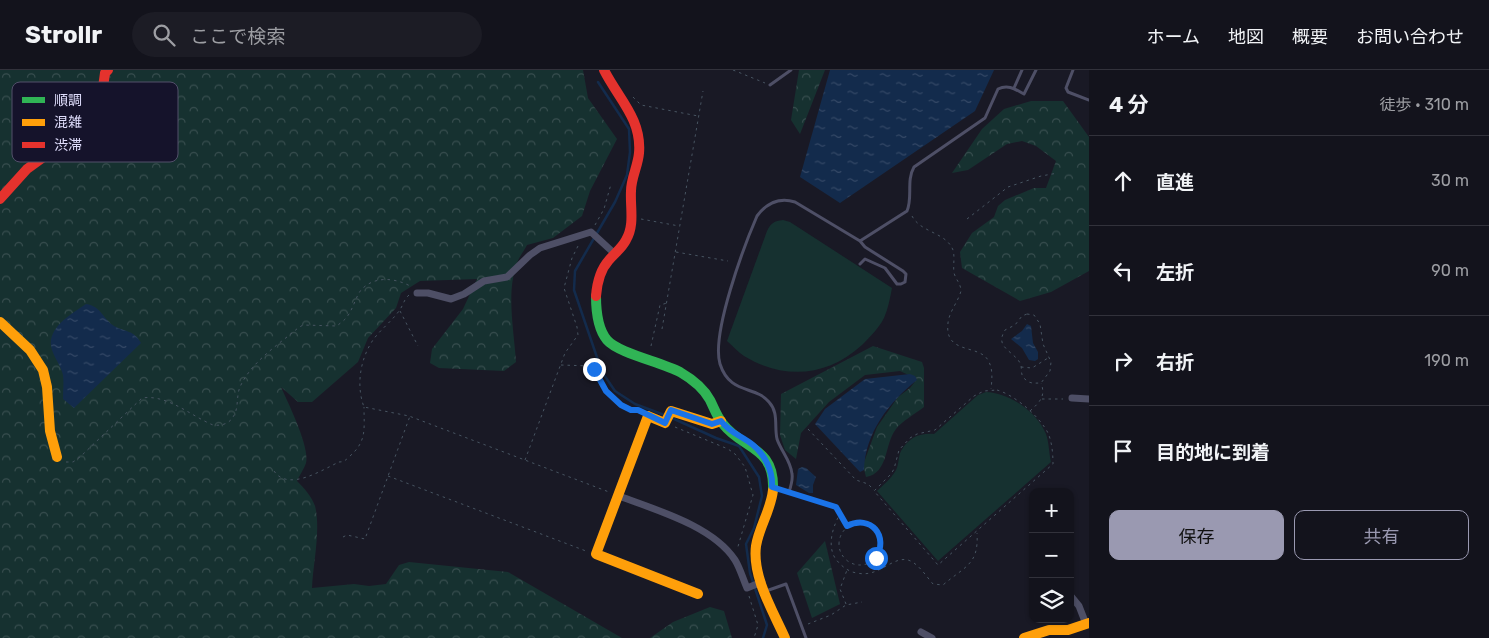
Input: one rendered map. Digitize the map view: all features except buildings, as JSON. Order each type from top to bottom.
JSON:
[{"type":"street","points":[[104,82],[105,73],[108,70]]},
{"type":"street","points":[[604,70],[606,76],[633,113],[639,150],[631,187],[632,217],[630,230],[626,240],[606,264],[600,275],[597,289],[596,310],[602,334],[608,343],[617,348],[676,370],[696,383],[707,392],[726,429],[752,445],[761,454],[769,468],[772,487],[769,508],[756,550],[756,560],[764,586],[785,638]]},
{"type":"street","points":[[0,199],[27,169],[37,162]]},
{"type":"street","points":[[417,293],[428,293],[452,299],[464,294],[484,281],[507,277],[530,254],[540,248],[587,233],[602,241],[615,254]]},
{"type":"street","points":[[0,322],[35,357],[43,370],[47,383],[48,422],[52,447],[57,457]]},
{"type":"street","points":[[1072,398],[1089,400]]},
{"type":"street","points":[[698,594],[596,554],[620,496],[648,416],[665,423],[671,410],[712,424],[721,421]]},
{"type":"street","points":[[620,496],[699,528],[720,543],[736,560],[747,588],[764,586]]},
{"type":"street","points":[[1024,638],[1049,630],[1068,630],[1088,623],[1074,600]]},
{"type":"street","points":[[921,632],[932,638]]},
{"type":"lane","points":[[770,85],[791,70]]},
{"type":"lane","points":[[1014,88],[1022,70]]},
{"type":"lane","points":[[860,242],[907,211],[909,175],[914,167],[985,118],[998,88],[1003,86],[1014,88],[1024,94],[1036,70]]},
{"type":"lane","points":[[1073,70],[1066,88],[1068,92],[1089,100]]},
{"type":"lane","points":[[789,492],[793,476],[792,470],[777,439],[775,415],[770,402],[764,397],[747,391],[732,382],[720,364],[718,346],[725,305],[754,222],[762,210],[770,204],[788,199],[795,202],[903,271],[906,274],[905,282],[897,284],[885,268],[865,259],[860,264]]},
{"type":"lane","points":[[772,487],[836,507]]},
{"type":"lane","points":[[764,586],[786,584],[806,638]]},
{"type":"path","points":[[733,70],[770,85]]},
{"type":"path","points":[[662,329],[703,91]]},
{"type":"path","points":[[634,98],[641,105],[699,116]]},
{"type":"path","points":[[967,219],[1008,187],[1041,176],[1058,173]]},
{"type":"path","points":[[525,460],[565,353],[578,334],[564,288],[572,258],[604,209],[611,184]]},
{"type":"path","points":[[908,209],[916,223],[945,240],[952,249],[954,274],[961,286],[961,291],[949,319],[948,333],[956,344],[966,350],[977,351],[986,357],[991,369],[991,391]]},
{"type":"path","points":[[632,217],[680,226]]},
{"type":"path","points":[[675,252],[728,261]]},
{"type":"path","points":[[57,457],[65,462],[73,462],[142,398],[150,397],[168,402],[213,425],[219,426],[227,423],[234,416],[240,388],[245,377],[255,365],[298,328],[303,325],[337,326],[346,318],[361,291],[372,282],[389,279],[401,280],[415,289],[417,293],[408,296],[400,310],[372,341],[365,358],[359,380],[359,395],[364,407],[364,438],[358,449],[344,462],[300,480],[284,480],[274,472]]},
{"type":"path","points":[[651,346],[660,305],[666,303]]},
{"type":"path","points":[[400,310],[418,346]]},
{"type":"path","points":[[1031,314],[1038,319],[1043,344],[1051,362],[1050,371],[1041,383],[1030,383],[1025,380],[1021,375],[1021,365],[1003,344],[1002,340],[1005,330],[1015,325],[1022,316],[1031,314]]},
{"type":"path","points":[[1021,368],[1032,368],[1049,357]]},
{"type":"path","points":[[561,365],[591,366],[601,384],[612,398],[621,405],[631,410],[638,410],[648,416]]},
{"type":"path","points":[[1030,412],[1042,399],[1043,390],[1041,383]]},
{"type":"path","points":[[808,429],[856,480],[868,484],[874,491],[938,565],[1053,464],[1048,433],[1038,418],[1014,398],[1004,392],[984,391],[974,396],[935,430],[917,434],[910,438],[899,450],[891,474],[874,491]]},
{"type":"path","points":[[1042,399],[1072,398]]},
{"type":"path","points":[[364,407],[410,416],[620,496]]},
{"type":"path","points":[[343,537],[348,535],[365,539],[410,416]]},
{"type":"path","points":[[665,423],[728,449],[735,454],[745,467],[753,495],[736,560]]},
{"type":"path","points":[[388,476],[596,554]]},
{"type":"path","points":[[836,507],[847,526]]},
{"type":"path","points":[[840,514],[831,538],[831,547],[838,561],[848,570],[862,574],[872,574],[901,560],[909,560],[916,564],[933,584],[943,585],[974,560],[977,531]]},
{"type":"path","points":[[853,523],[867,524],[878,532],[881,545],[880,552],[870,563],[856,565],[849,563],[844,558],[838,544],[839,537],[847,526],[853,523]]},
{"type":"path","points":[[846,605],[840,589],[848,570]]},
{"type":"path","points":[[747,588],[758,625],[754,638]]},
{"type":"path","points":[[802,627],[831,615],[846,605],[862,602]]},
{"type":"green space","points":[[0,70],[583,70],[588,98],[617,139],[590,191],[582,216],[553,238],[527,245],[518,261],[511,299],[516,362],[504,371],[439,368],[430,363],[432,349],[463,309],[477,279],[420,281],[401,293],[396,308],[368,338],[358,362],[312,402],[298,402],[281,387],[298,425],[305,447],[306,463],[297,481],[312,499],[317,515],[312,588],[354,584],[369,586],[386,584],[399,565],[409,562],[508,572],[622,638],[0,638]]},
{"type":"green space","points":[[799,70],[825,70],[800,134],[791,120]]},
{"type":"green space","points":[[1031,101],[1063,101],[1089,137],[1089,271],[1051,292],[1020,301],[962,268],[960,252],[972,233],[994,217],[998,206],[1005,200],[1034,188],[1046,188],[1056,161],[1036,146],[1022,141],[1007,144],[968,170],[952,173],[982,129],[1004,109]]},
{"type":"green space","points":[[783,220],[790,222],[892,288],[884,318],[862,345],[849,356],[834,364],[805,372],[790,372],[759,364],[744,356],[727,341],[767,231],[773,223]]},
{"type":"green space","points":[[873,346],[922,362],[924,368],[924,407],[898,426],[892,435],[879,470],[866,477],[863,465],[877,427],[898,397],[910,388],[917,379],[900,371],[865,375],[829,402],[801,433],[796,459],[785,450],[780,435],[781,394]]},
{"type":"green space","points":[[986,392],[995,393],[1013,400],[1022,405],[1036,418],[1046,434],[1051,462],[938,561],[877,491],[894,473],[901,451],[911,439],[924,434],[934,434],[978,395]]},
{"type":"green space","points":[[825,541],[840,604],[812,618],[797,573]]},
{"type":"green space","points":[[710,607],[724,611],[732,638],[650,638],[673,622]]},
{"type":"water","points":[[830,70],[994,70],[975,111],[840,203],[800,177]]},
{"type":"water","points":[[86,304],[99,310],[114,326],[132,333],[141,343],[74,408],[63,399],[63,375],[52,350],[51,342],[52,335],[61,323]]},
{"type":"water","points":[[1027,324],[1031,326],[1033,343],[1038,352],[1038,359],[1035,361],[1029,360],[1022,348],[1011,339],[1022,331]]},
{"type":"water","points":[[910,374],[915,376],[917,380],[897,398],[880,419],[869,443],[865,456],[864,470],[860,472],[815,424],[825,409],[865,379]]},
{"type":"water","points":[[806,468],[816,477],[813,493],[809,493],[796,485],[798,469]]},
{"type":"waterway","points":[[598,82],[629,129],[630,152],[627,175],[615,202],[575,271],[574,290],[602,372],[615,391],[635,404],[667,416]]},
{"type":"waterway","points":[[672,418],[739,446],[759,477],[762,496],[754,528],[746,544],[750,573],[767,625],[763,638]]},
{"type":"traffic: fast","points":[[596,296],[599,324],[607,340],[620,349],[672,368],[689,377],[697,384],[707,395],[723,424],[756,450],[769,465],[773,490]]},
{"type":"traffic: slow","points":[[0,322],[30,350],[43,370],[47,387],[50,431],[57,457]]},
{"type":"traffic: slow","points":[[698,594],[596,554],[648,416],[665,423],[671,411],[712,424],[721,421]]},
{"type":"traffic: slow","points":[[773,490],[756,546],[756,558],[757,570],[764,594],[785,638]]},
{"type":"traffic: slow","points":[[1024,638],[1049,630],[1068,630],[1089,623]]},
{"type":"traffic: jam","points":[[104,82],[105,73],[108,70]]},
{"type":"traffic: jam","points":[[596,296],[603,268],[622,246],[629,234],[631,186],[639,153],[639,141],[633,119],[604,70]]},
{"type":"traffic: jam","points":[[0,199],[27,169],[37,162]]},
{"type":"route","points":[[594,369],[601,384],[612,398],[631,410],[638,410],[665,423],[671,410],[712,424],[721,421],[726,429],[752,445],[761,454],[769,468],[772,487],[836,507],[847,526],[860,522],[873,527],[878,532],[881,545],[880,552],[876,558]]}]
